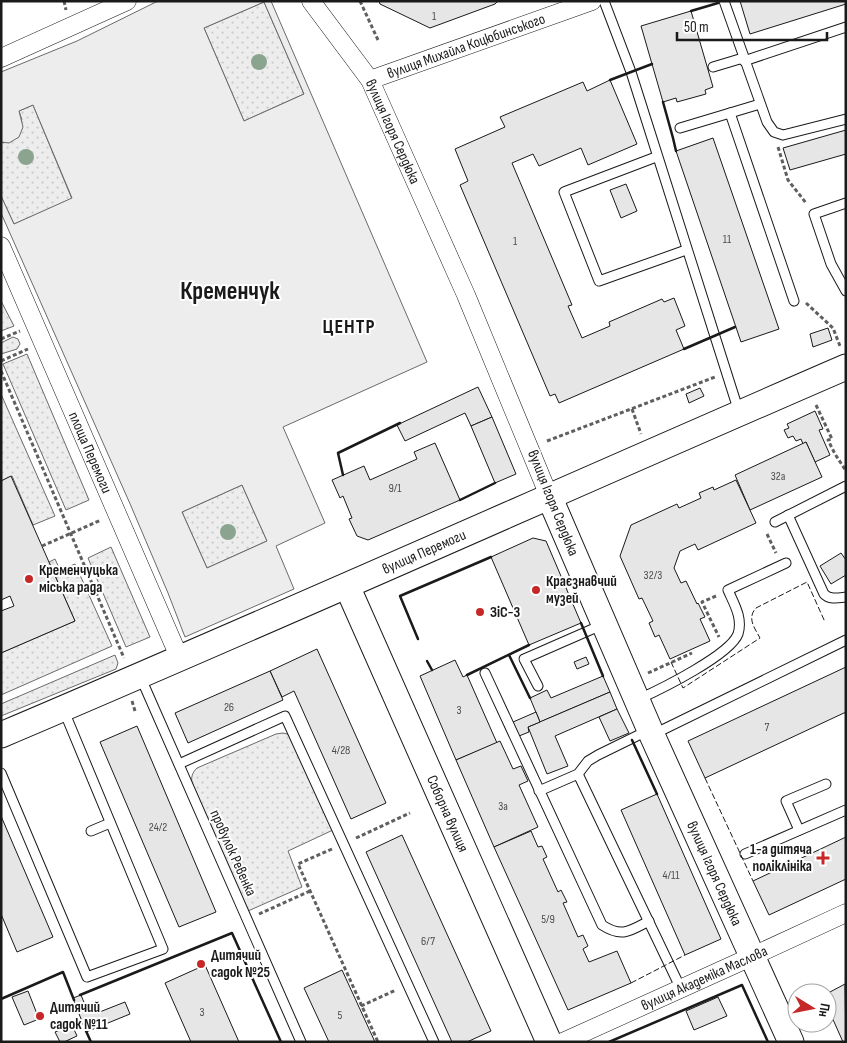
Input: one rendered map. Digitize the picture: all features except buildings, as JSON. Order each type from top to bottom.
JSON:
[{"type":"street","points":[[1,58],[127,1]]},
{"type":"street","name":"вулиця Ігоря Сердюка","points":[[311,1],[370,80],[466,295],[549,496],[633,691],[791,1042]]},
{"type":"street","name":"вулиця Михайла Коцюбинського","points":[[370,80],[592,1]]},
{"type":"street","name":"площа Перемоги","points":[[1,246],[180,659]]},
{"type":"street","name":"вулиця Перемоги","points":[[1,735],[63,709],[133,670],[180,659],[740,413],[843,357]]},
{"type":"street","name":"Соборна вулиця","points":[[348,586],[549,1042]]},
{"type":"street","name":"вулиця Академіка Маслова","points":[[563,1042],[846,913]]},
{"type":"lane","points":[[604,1],[630,72],[740,413]]},
{"type":"lane","points":[[724,1],[760,104],[767,122],[774,132],[783,135],[846,119]]},
{"type":"lane","points":[[713,67],[846,27]]},
{"type":"lane","points":[[680,128],[760,104]]},
{"type":"lane","points":[[730,113],[794,301]]},
{"type":"lane","points":[[656,157],[564,192],[599,281],[686,250]]},
{"type":"lane","points":[[846,203],[814,214],[831,264],[846,292]]},
{"type":"lane","points":[[775,522],[846,486]]},
{"type":"lane","points":[[788,515],[824,594],[832,598],[846,597]]},
{"type":"lane","points":[[633,691],[679,680],[729,646],[738,634],[740,616],[728,590],[784,564]]},
{"type":"lane","points":[[538,686],[524,659],[604,624]]},
{"type":"lane","points":[[539,791],[578,774],[588,761],[598,754],[651,732],[846,640]]},
{"type":"lane","name":"провулок Ревенка","points":[[133,670],[179,764],[301,1042]]},
{"type":"lane","points":[[485,673],[602,925],[612,932],[625,933],[649,921]]},
{"type":"lane","points":[[1,773],[87,977],[162,949],[63,709]]},
{"type":"lane","points":[[179,764],[285,716],[434,1042]]},
{"type":"lane","points":[[578,774],[681,989]]},
{"type":"lane","points":[[799,830],[786,801],[826,784]]},
{"type":"lane","points":[[745,854],[846,810]]},
{"type":"lane","points":[[90,831],[110,823]]},
{"type":"path","points":[[360,1],[378,40]]},
{"type":"path","points":[[774,132],[788,180],[814,214]]},
{"type":"path","points":[[794,301],[803,300],[833,328],[843,357]]},
{"type":"path","points":[[1,371],[133,670]]},
{"type":"path","points":[[548,441],[726,373]]},
{"type":"path","points":[[816,405],[832,439],[828,440],[846,471]]},
{"type":"path","points":[[632,409],[642,434]]},
{"type":"path","points":[[42,546],[116,513]]},
{"type":"path","points":[[775,522],[765,529],[784,564]]},
{"type":"path","points":[[720,640],[702,602],[728,590]]},
{"type":"path","points":[[633,691],[696,651]]},
{"type":"path","points":[[378,1042],[298,864],[410,813]]},
{"type":"path","points":[[247,919],[310,891]]},
{"type":"path","points":[[361,1006],[408,984]]},
{"type":"shaded area","points":[[158,1],[271,1],[427,362],[283,427],[325,523],[276,546],[294,589],[185,637],[131,506],[1,213],[1,196],[14,224],[72,198],[33,105],[19,111],[23,127],[19,137],[9,143],[1,142],[1,72],[77,41]],"holes":[[[264,2],[304,94],[244,121],[204,28]],[[242,485],[267,541],[207,568],[182,512]]]},
{"type":"shaded area","points":[[264,2],[304,94],[244,121],[204,28]]},
{"type":"shaded area","points":[[33,105],[72,199],[14,224],[1,196],[1,142],[4,143],[22,120],[19,111]]},
{"type":"shaded area","points":[[1,301],[14,326],[1,331]]},
{"type":"shaded area","points":[[13,337],[18,339],[20,344],[17,349],[1,354],[1,343]]},
{"type":"shaded area","points":[[27,354],[89,500],[66,510],[3,364]]},
{"type":"shaded area","points":[[1,394],[55,516],[33,525],[12,476],[1,481]]},
{"type":"shaded area","points":[[242,485],[267,541],[207,568],[182,512]]},
{"type":"shaded area","points":[[111,547],[150,637],[126,647],[88,558]]},
{"type":"shaded area","points":[[55,559],[60,570],[75,564],[112,646],[1,695],[1,653],[75,621],[49,562]]},
{"type":"shaded area","points":[[115,655],[118,663],[116,669],[1,716],[1,704]]},
{"type":"shaded area","points":[[276,734],[291,735],[333,830],[288,851],[302,887],[248,911],[192,784],[192,777],[197,768]]},
{"type":"fence","points":[[671,662],[683,688],[760,638],[752,619],[756,608],[807,582],[825,622]]},
{"type":"fence","points":[[705,778],[753,881]]},
{"type":"fence","points":[[631,983],[685,955]]},
{"type":"wall","points":[[691,11],[718,3]]},
{"type":"wall","points":[[610,80],[652,64]]},
{"type":"wall","points":[[663,102],[676,151]]},
{"type":"wall","points":[[684,349],[735,327]]},
{"type":"wall","points":[[343,475],[338,453],[400,423]]},
{"type":"wall","points":[[460,500],[495,483]]},
{"type":"wall","points":[[418,639],[400,596],[491,557]]},
{"type":"wall","points":[[581,623],[603,676]]},
{"type":"wall","points":[[467,675],[529,645]]},
{"type":"wall","points":[[509,655],[530,698]]},
{"type":"wall","points":[[427,661],[432,670]]},
{"type":"wall","points":[[632,740],[657,794]]},
{"type":"wall","points":[[80,995],[232,933],[281,1042]]},
{"type":"wall","points":[[1,999],[63,972],[74,1000]]},
{"type":"wall","points":[[609,1042],[742,985],[768,1042]]},
{"type":"wall","points":[[86,1031],[91,1042]]},
{"type":"place","name":"Кременчуцька міська рада","points":[[29,579]]},
{"type":"place","name":"Краєзнавчий музей","points":[[536,590]]},
{"type":"place","name":"ЗіС-3","points":[[480,612]]},
{"type":"place","name":"1-а дитяча поліклініка","points":[[823,858]]},
{"type":"place","name":"Дитячий садок №25","points":[[201,964]]},
{"type":"place","name":"Дитячий садок №11","points":[[40,1016]]},
{"type":"district","name":"Кременчук","points":[[230,291]]},
{"type":"district","name":"ЦЕНТР","points":[[349,327]]}]
